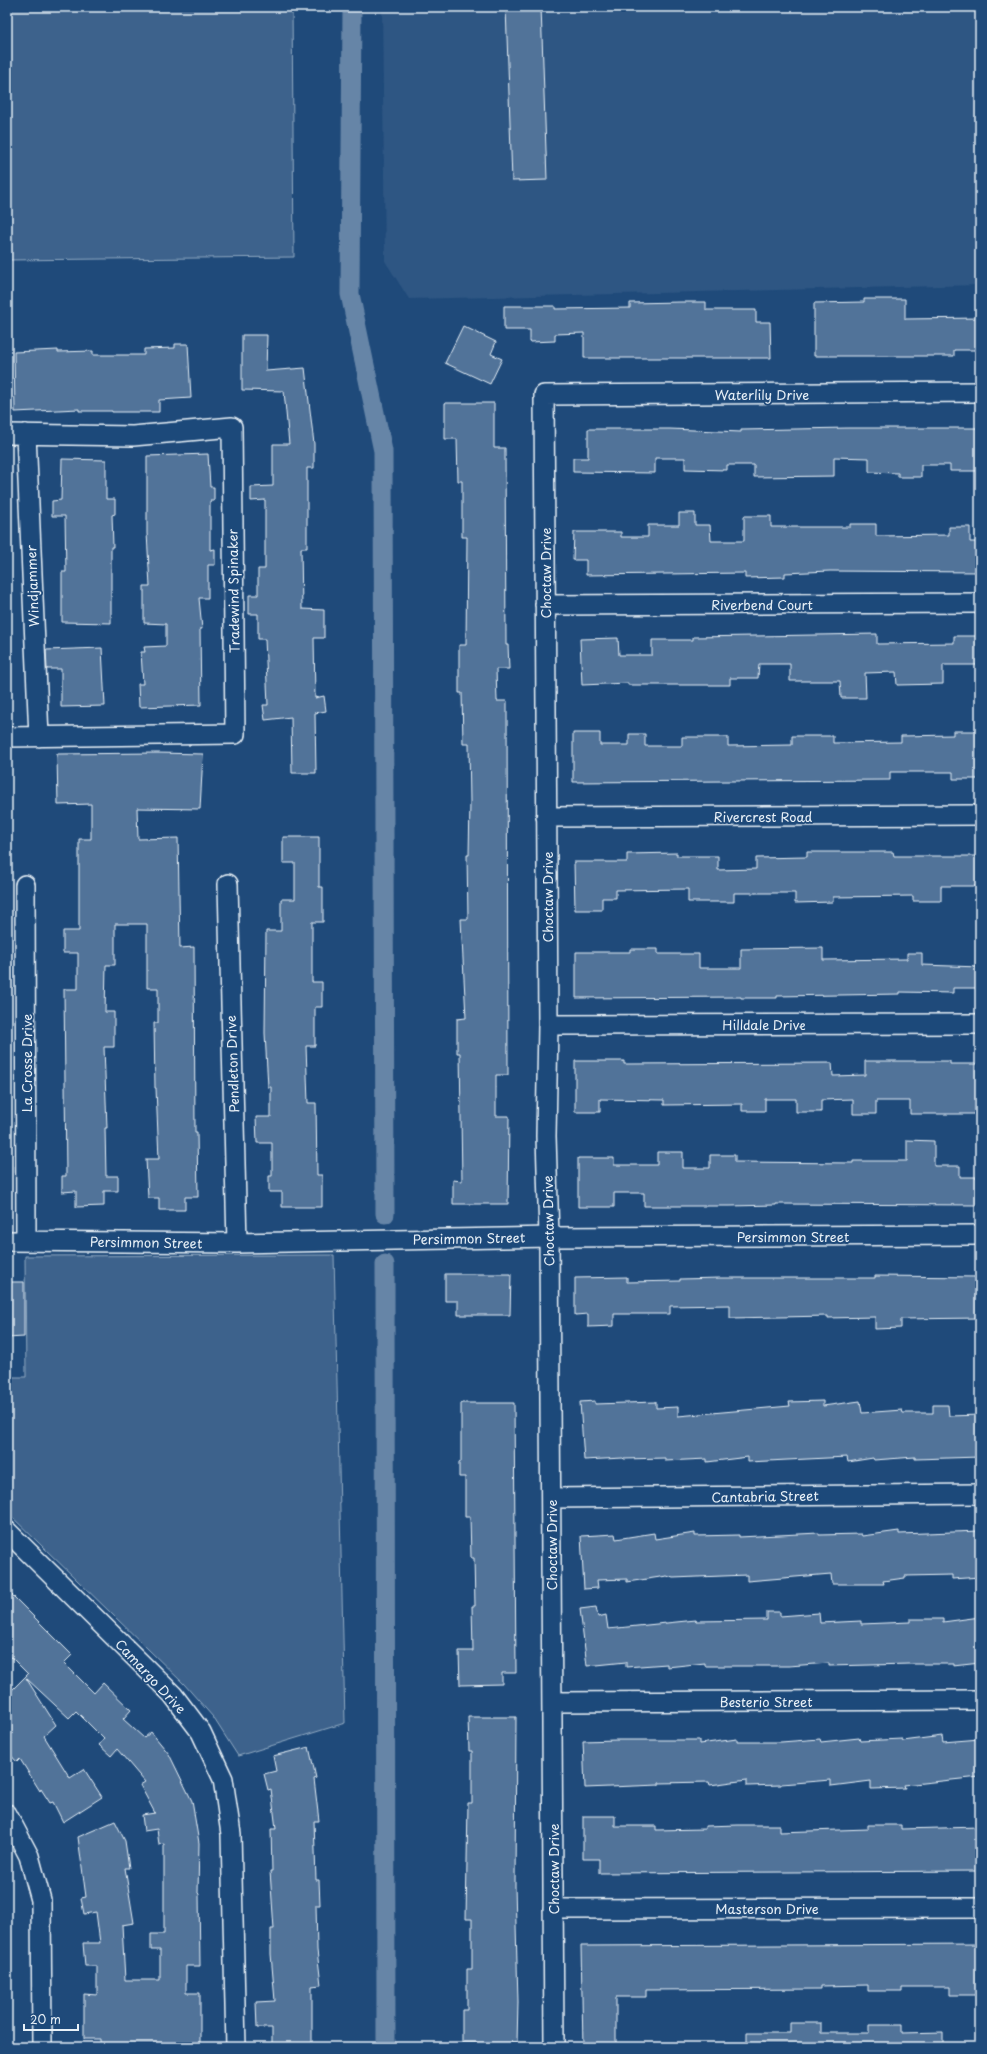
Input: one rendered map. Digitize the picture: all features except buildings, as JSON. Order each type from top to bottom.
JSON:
[{"type":"street","name":"Waterlily Drive","points":[[544,395],[980,392]]},
{"type":"street","name":"Choctaw Drive","points":[[544,395],[548,1025],[546,1136],[549,1237],[554,2047]]},
{"type":"street","name":"Tradewind Spinaker","points":[[7,737],[235,734],[232,427],[133,436],[16,434]]},
{"type":"street","name":"Windjammer","points":[[16,434],[39,737]]},
{"type":"street","name":"Riverbend Court","points":[[545,605],[980,603]]},
{"type":"street","name":"Rivercrest Road","points":[[546,817],[980,815]]},
{"type":"street","name":"Pendleton Drive","points":[[228,884],[237,1243]]},
{"type":"street","name":"La Crosse Drive","points":[[25,885],[26,1241]]},
{"type":"street","name":"Hilldale Drive","points":[[548,1025],[980,1024]]},
{"type":"street","name":"Persimmon Street","points":[[7,1241],[237,1243],[549,1237],[980,1235]]},
{"type":"street","name":"Cantabria Street","points":[[550,1498],[980,1494]]},
{"type":"street","name":"Camargo Drive","points":[[7,1531],[173,1695],[201,1732],[223,1779],[231,1834],[236,2047]]},
{"type":"street","name":"Besterio Street","points":[[552,1702],[980,1700]]},
{"type":"street","points":[[7,1814],[29,1856],[41,1900],[42,2047]]},
{"type":"street","name":"Masterson Drive","points":[[553,1909],[980,1908]]},
{"type":"shaded area","points":[[7,7],[292,7],[294,257],[7,260]]},
{"type":"shaded area","points":[[382,7],[980,7],[980,285],[409,299],[385,261]]},
{"type":"shaded area","points":[[334,1255],[345,1723],[238,1756],[213,1717],[184,1684],[7,1512],[7,1377],[26,1377],[25,1256]]},
{"type":"waterway","points":[[352,7],[350,294],[383,451],[385,1214]]},
{"type":"waterway","points":[[385,1264],[386,2047]]}]
